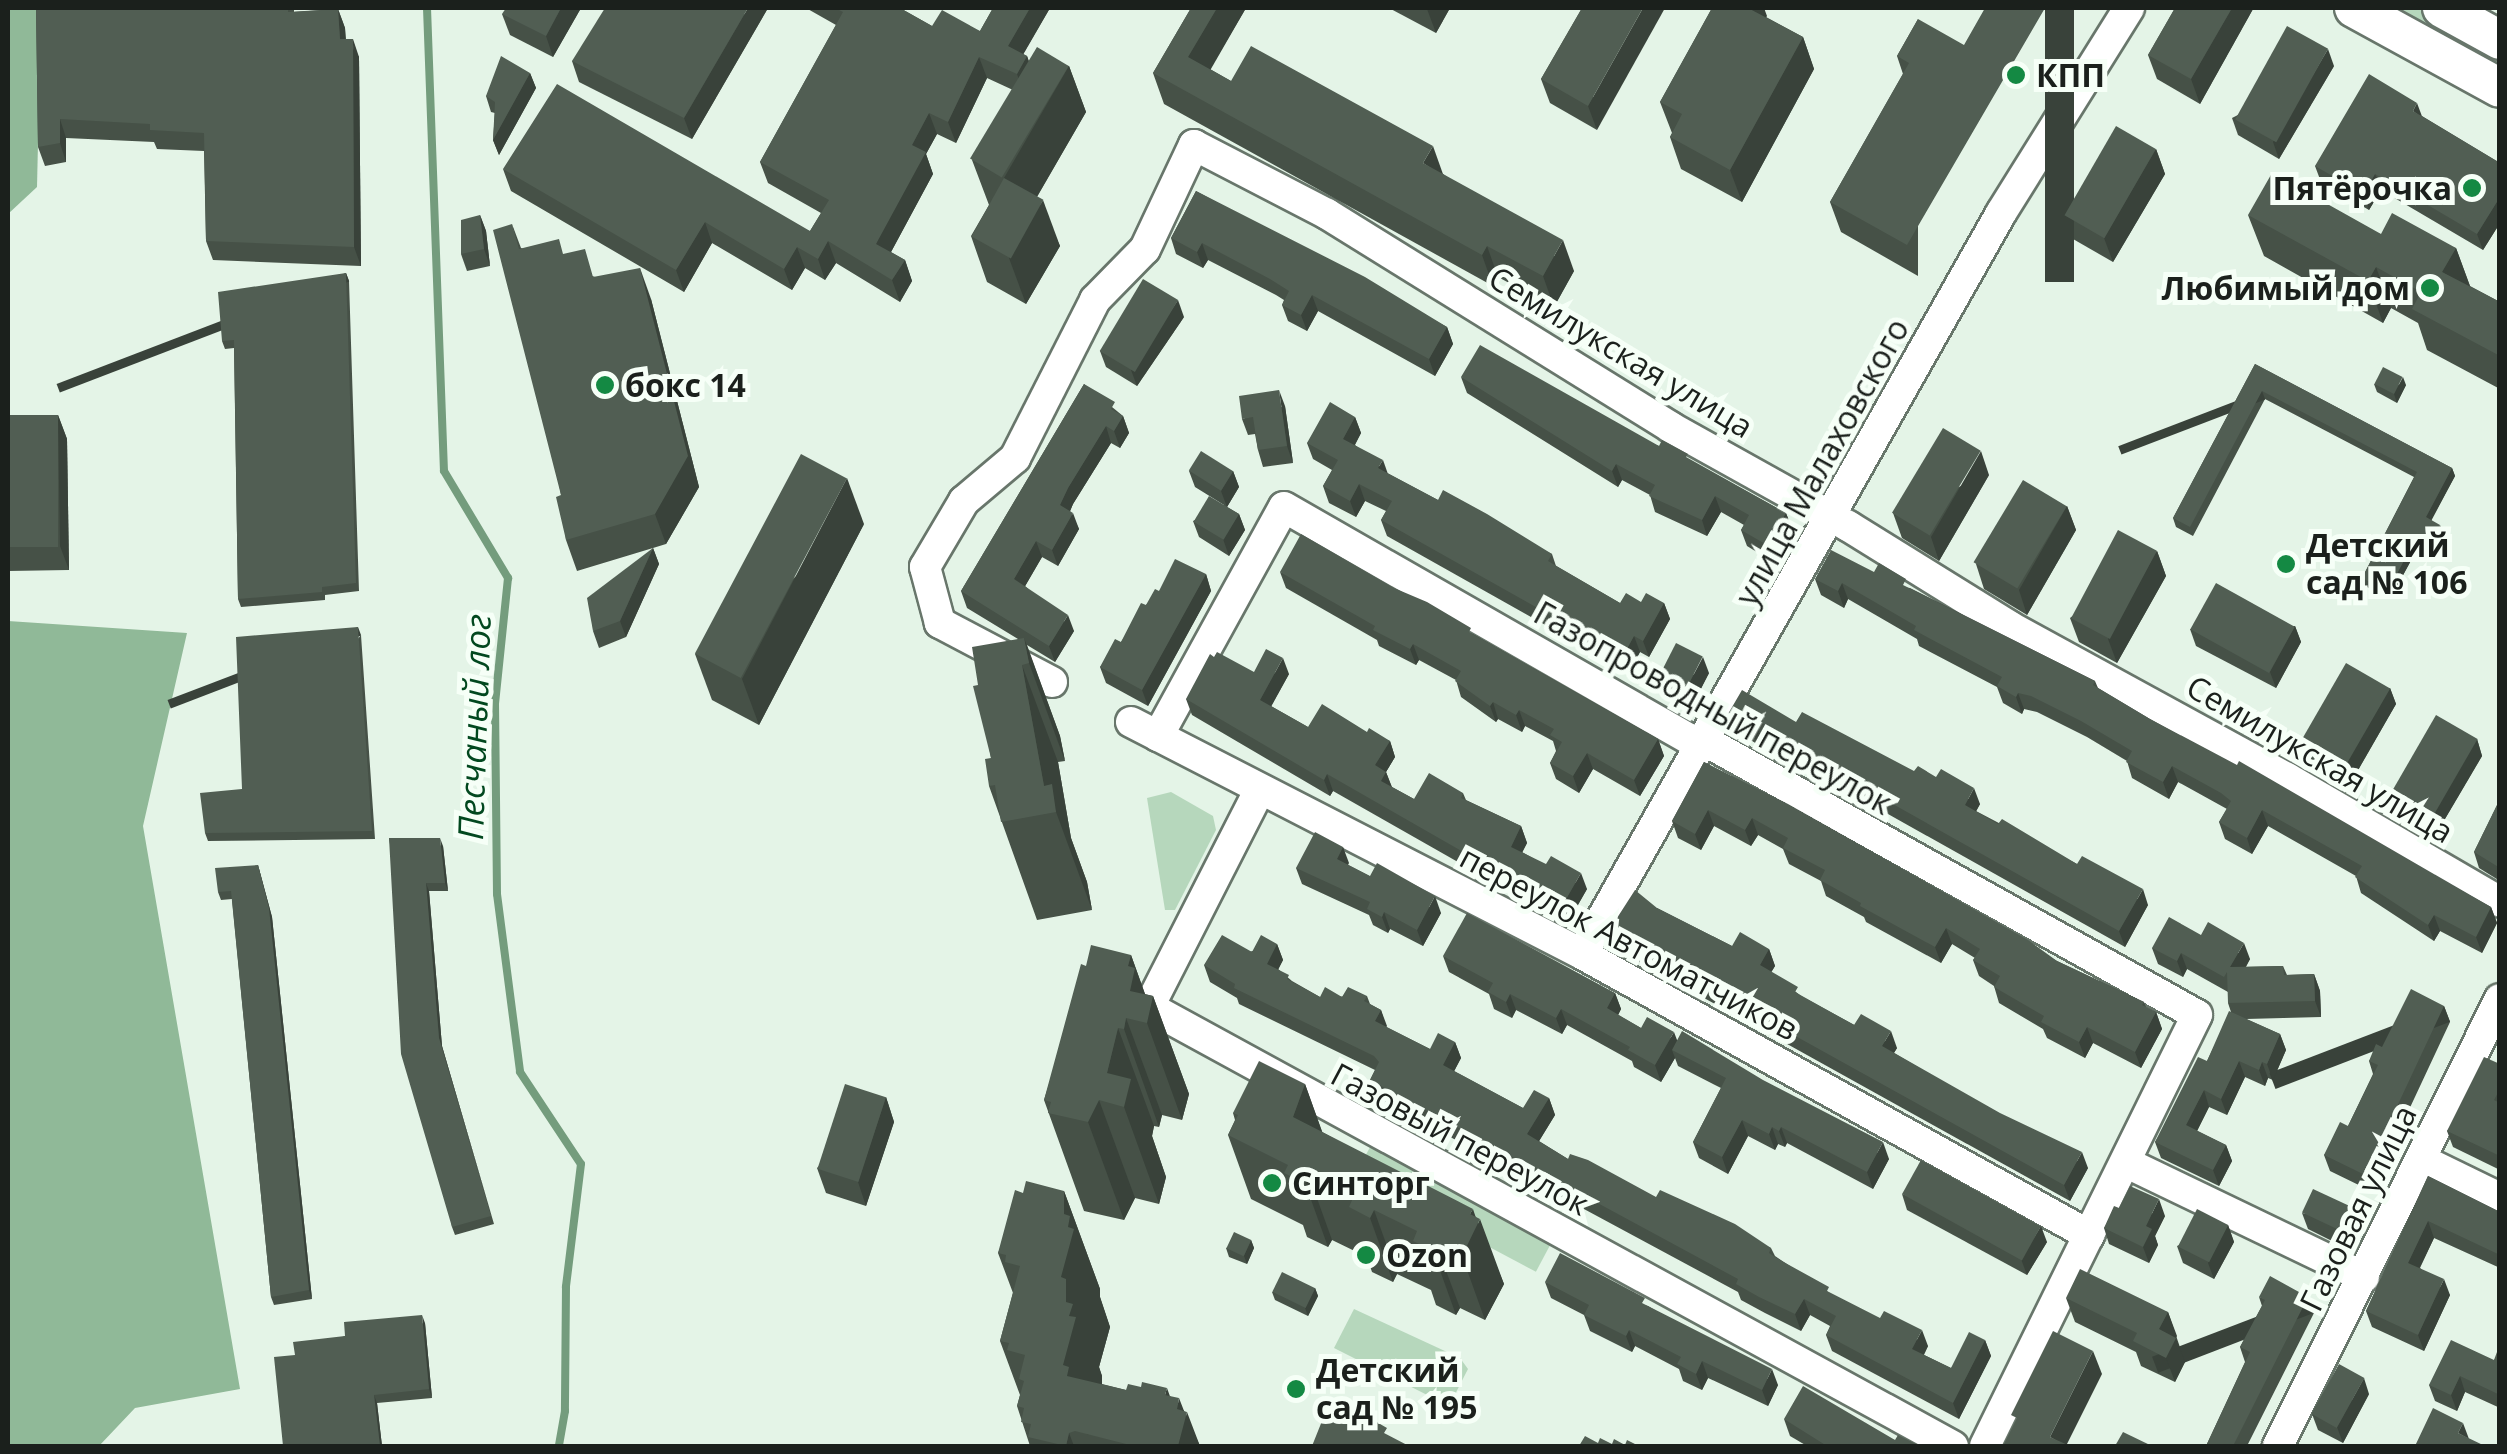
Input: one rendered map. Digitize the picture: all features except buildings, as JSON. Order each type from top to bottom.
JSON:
[{"type":"main road","points":[[2354,8],[2500,88]]},
{"type":"main road","points":[[2442,8],[2500,40]]},
{"type":"street","name":"улица Малаховского","points":[[1582,954],[2002,213],[2129,8]]},
{"type":"street","name":"Семилукская улица","points":[[1052,682],[940,623],[925,567],[964,501],[1015,458],[1095,300],[1144,249],[1194,146],[1328,214],[1670,427],[1831,518],[2009,626],[2286,778],[2500,902]]},
{"type":"street","name":"Газопроводный переулок","points":[[1145,729],[1284,506],[1689,739],[1705,741],[2197,1015],[2127,1163]]},
{"type":"street","name":"переулок Автоматчиков","points":[[1145,729],[1582,954],[2089,1234]]},
{"type":"street","name":"Газовый переулок","points":[[1260,789],[1150,1007],[1953,1446]]},
{"type":"street","name":"Газовая улица","points":[[2287,1443],[2500,999]]},
{"type":"street","points":[[2422,1160],[2500,1198]]},
{"type":"street","points":[[1985,1446],[2127,1163],[2364,1277]]},
{"type":"green space","points":[[8,8],[41,8],[37,187],[8,214]]},
{"type":"green space","points":[[2386,8],[2417,8],[2499,54],[2499,69]]},
{"type":"green space","points":[[8,621],[187,633],[143,826],[240,1389],[135,1408],[99,1446],[8,1446]]},
{"type":"green space","points":[[1171,792],[1213,816],[1216,830],[1175,910],[1165,910],[1147,798]]},
{"type":"green space","points":[[1377,1134],[1558,1230],[1536,1272],[1355,1175]]},
{"type":"green space","points":[[1354,1309],[1460,1358],[1468,1369],[1449,1406],[1334,1348]]},
{"type":"waterway","name":"Песчаный лог","points":[[427,8],[444,471],[508,578],[495,703],[497,894],[520,1072],[581,1164],[566,1287],[565,1411],[559,1446]]},
{"type":"place","name":"КПП","points":[[2016,75]]},
{"type":"place","name":"Пятёрочка","points":[[2472,188]]},
{"type":"place","name":"Любимый дом","points":[[2430,288]]},
{"type":"place","name":"бокс 14","points":[[605,385]]},
{"type":"place","name":"Детский сад № 106","points":[[2286,564]]},
{"type":"place","name":"Синторг","points":[[1272,1183]]},
{"type":"place","name":"Ozon","points":[[1366,1255]]},
{"type":"place","name":"Детский сад № 195","points":[[1296,1389]]}]
